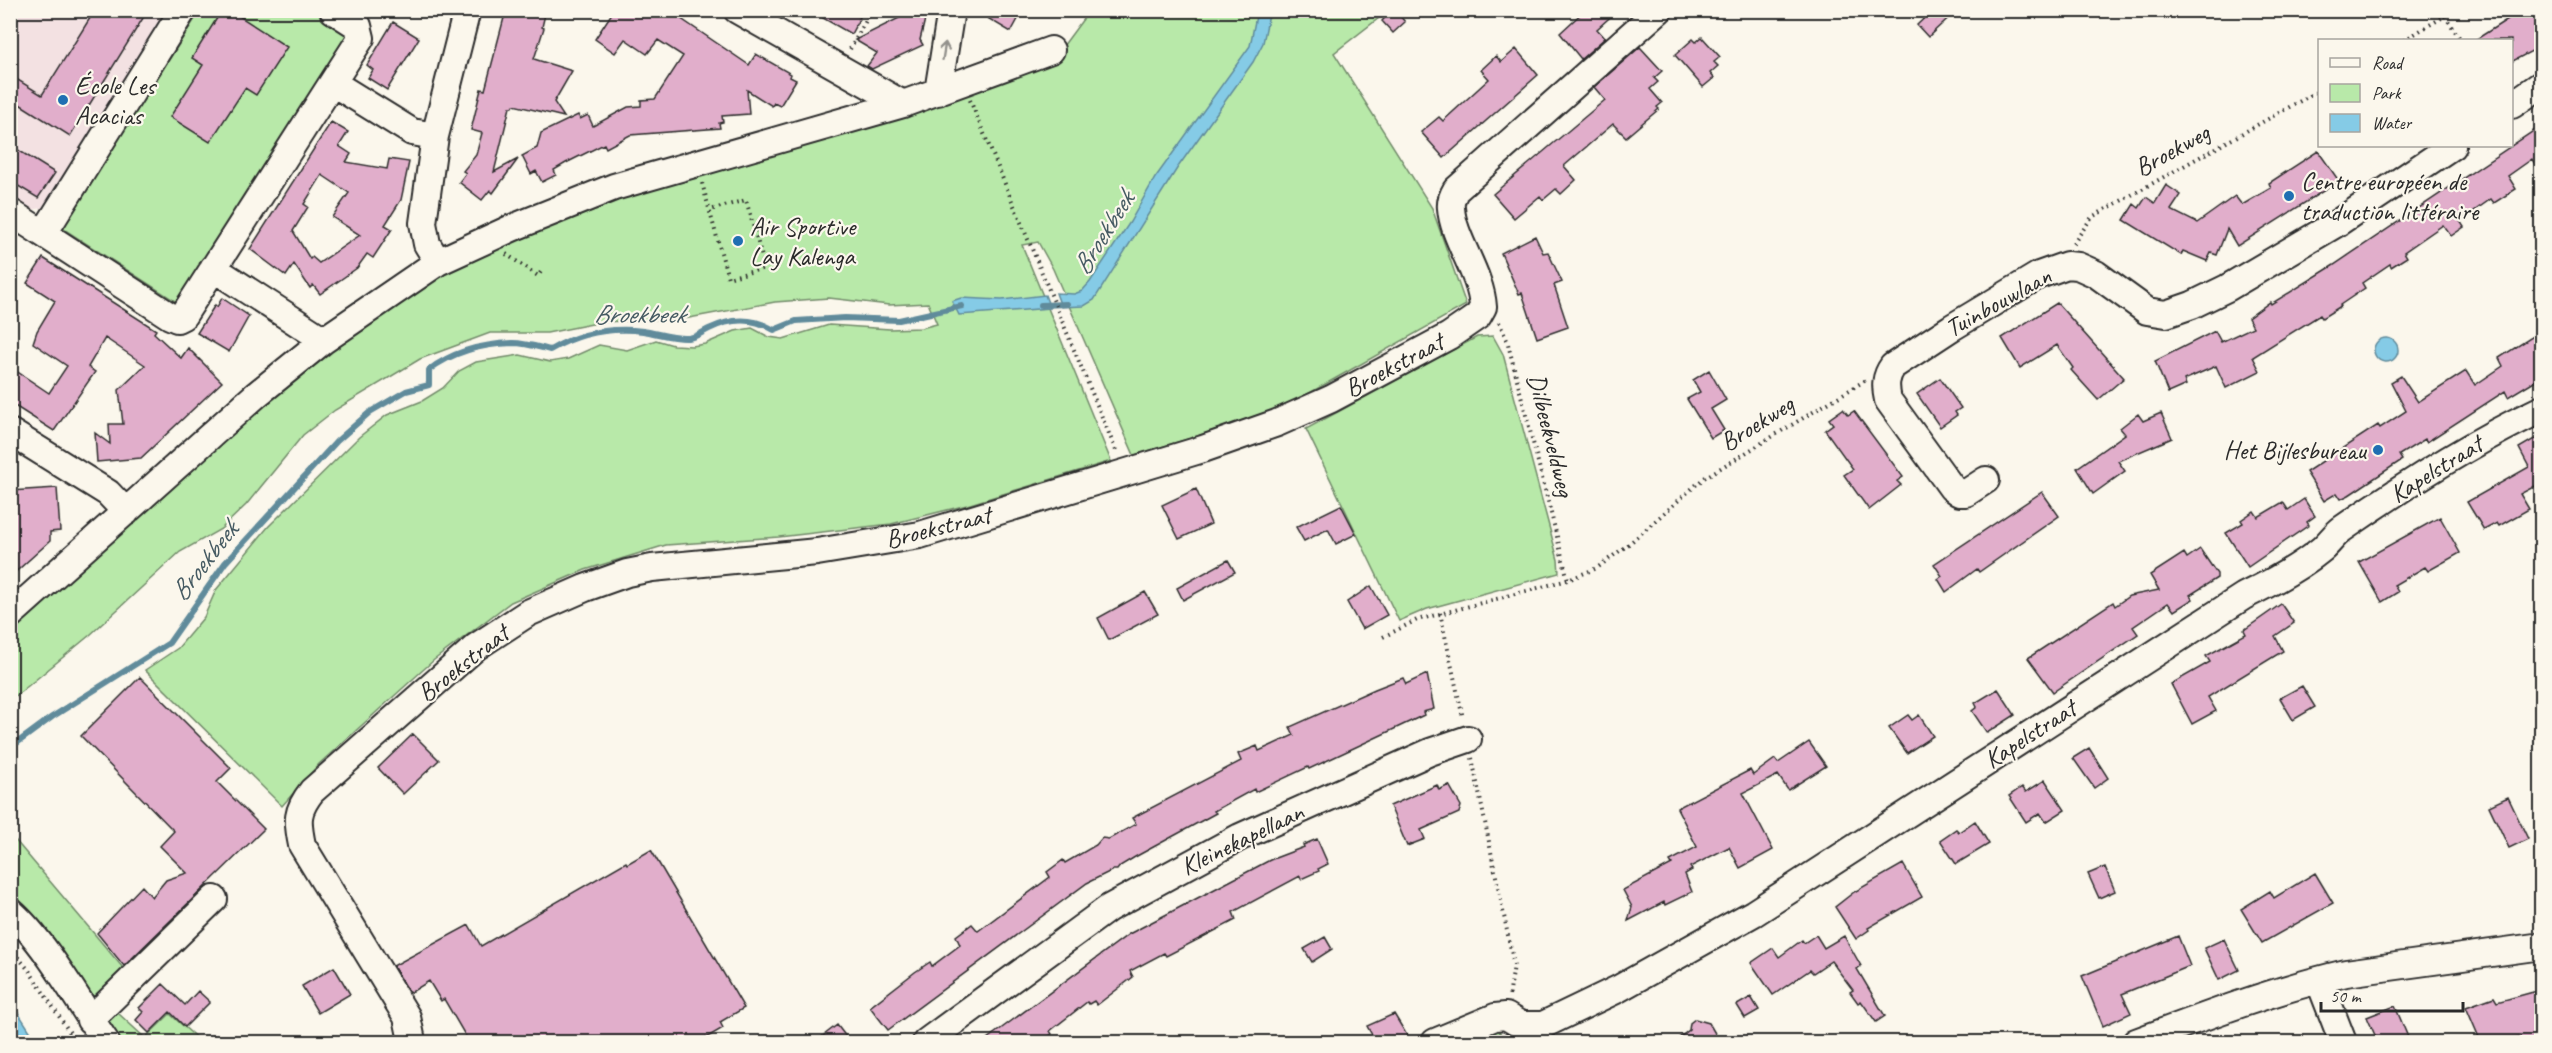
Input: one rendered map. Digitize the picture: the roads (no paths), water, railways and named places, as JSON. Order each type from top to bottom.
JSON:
[{"type":"street","points":[[44,233],[183,10]]},
{"type":"street","points":[[10,212],[177,319],[183,316],[361,38],[357,26],[333,10]]},
{"type":"street","points":[[438,262],[427,244],[423,223],[435,136],[467,10]]},
{"type":"street","points":[[737,10],[903,104]]},
{"type":"street","points":[[938,92],[951,10]]},
{"type":"street","name":"Broekstraat","points":[[409,1042],[411,1036],[406,1017],[302,845],[297,822],[303,802],[312,791],[476,647],[528,613],[585,588],[627,573],[670,566],[817,552],[920,535],[1242,436],[1304,412],[1449,336],[1478,316],[1483,307],[1469,257],[1451,210],[1451,201],[1456,190],[1659,10]]},
{"type":"street","points":[[10,615],[256,395],[324,340],[438,262],[512,228],[614,187],[903,104],[1051,50]]},
{"type":"street","points":[[333,83],[412,132],[435,136]]},
{"type":"street","points":[[2513,104],[2541,84]]},
{"type":"street","name":"Tuinbouwlaan","points":[[1986,480],[1966,493],[1959,493],[1952,488],[1888,400],[1887,375],[1893,366],[2039,275],[2067,265],[2078,266],[2096,274],[2147,311],[2166,314],[2228,288],[2260,270],[2339,222],[2451,147]]},
{"type":"street","points":[[213,268],[324,340]]},
{"type":"street","name":"Kapelstraat","points":[[1506,1016],[1521,1025],[1543,1026],[1618,989],[1754,913],[2244,596],[2271,583],[2323,548],[2339,531],[2424,476],[2507,426],[2541,409]]},
{"type":"street","points":[[10,432],[108,493],[126,512]]},
{"type":"street","name":"Kleinekapellaan","points":[[926,1042],[1108,908],[1240,837],[1431,752],[1468,739]]},
{"type":"street","points":[[90,1020],[214,899]]},
{"type":"street","points":[[10,911],[42,948],[106,1042]]},
{"type":"street","points":[[2136,1042],[2223,1010],[2346,973],[2541,946]]},
{"type":"street","points":[[2319,980],[2343,1042]]},
{"type":"street","points":[[1435,1042],[1482,1021],[1506,1016],[1509,1042]]},
{"type":"water","points":[[1257,11],[1274,11],[1268,19],[1263,43],[1253,62],[1178,167],[1094,300],[1084,306],[1061,307],[1056,293],[1074,294],[1082,291],[1090,282],[1130,222],[1155,178],[1250,46]]},
{"type":"water","points":[[1045,295],[1050,308],[959,315],[952,301],[961,298],[1002,300]]},
{"type":"water","points":[[2386,338],[2391,339],[2397,345],[2397,355],[2391,361],[2386,362],[2381,361],[2375,355],[2374,350],[2375,345],[2381,339]]},
{"type":"water","points":[[10,1000],[37,1042],[11,1042]]},
{"type":"waterway","name":"Broekbeek","points":[[1041,305],[1067,304]]},
{"type":"waterway","name":"Broekbeek","points":[[10,748],[52,717],[169,643],[225,563],[337,441],[370,412],[406,391],[429,385],[429,370],[448,358],[479,347],[513,343],[550,350],[583,335],[606,331],[643,331],[688,338],[717,325],[742,320],[758,323],[774,330],[796,321],[845,318],[899,320],[962,306]]},
{"type":"place","name":"École Les Acacias","points":[[63,100]]},
{"type":"place","name":"Centre européen de traduction littéraire","points":[[2289,196]]},
{"type":"place","name":"Air Sportive Lay Kalenga","points":[[738,241]]},
{"type":"place","name":"Het Bijlesbureau","points":[[2378,450]]}]
